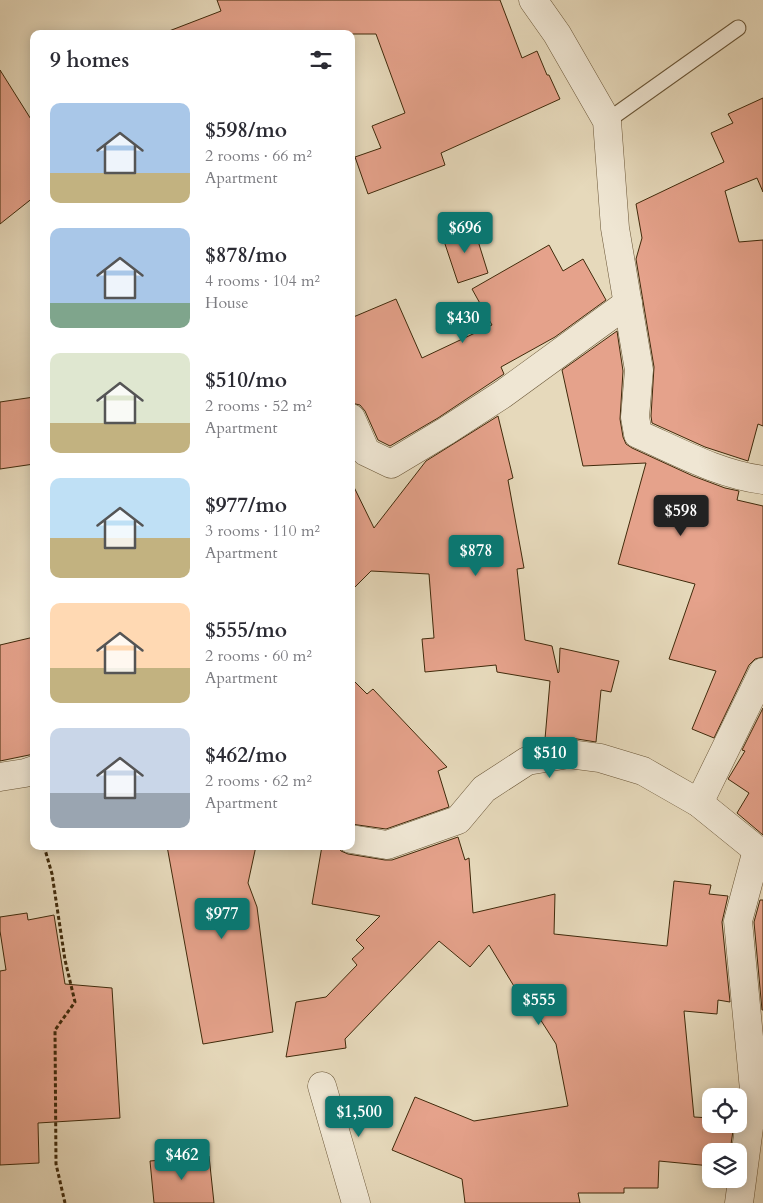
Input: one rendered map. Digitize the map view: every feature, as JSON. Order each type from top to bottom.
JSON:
[{"type":"street","points":[[533,0],[557,34],[607,121],[615,228],[639,370],[635,417],[638,434],[707,466],[763,480]]},
{"type":"street","points":[[355,427],[366,452],[391,464],[503,394],[628,303]]},
{"type":"street","points":[[699,804],[763,672]]},
{"type":"street","points":[[355,840],[387,846],[458,820],[484,789],[527,761],[569,754],[600,758],[643,771],[699,804],[760,852],[738,921],[754,1090],[739,1203]]},
{"type":"street","points":[[0,778],[30,772]]},
{"type":"street","points":[[322,1086],[356,1203]]},
{"type":"lane","points":[[607,121],[738,28]]},
{"type":"path","points":[[45,850],[52,874],[65,960],[75,1002],[55,1030],[56,1164],[65,1203]]},
{"type":"building","points":[[217,0],[500,0],[522,58],[537,51],[560,99],[441,153],[445,165],[368,194],[355,157],[381,148],[372,126],[405,113],[376,34],[355,34],[355,30],[172,30],[221,11]]},
{"type":"building","points":[[0,70],[30,118],[30,200],[0,224]]},
{"type":"building","points":[[763,98],[763,192],[757,178],[725,191],[739,242],[763,240],[763,426],[758,424],[748,461],[705,447],[652,423],[654,367],[636,259],[642,238],[636,204],[724,162],[711,133],[733,123],[728,114]]},
{"type":"building","points":[[473,225],[488,273],[458,283],[442,235]]},
{"type":"building","points":[[549,245],[563,271],[583,259],[606,300],[555,337],[501,367],[504,374],[438,418],[390,446],[378,440],[365,411],[360,405],[355,404],[355,316],[396,299],[422,358],[492,325],[472,289]]},
{"type":"building","points":[[617,331],[623,371],[620,419],[626,444],[693,476],[739,491],[737,500],[763,506],[763,657],[755,659],[749,665],[714,738],[692,729],[716,671],[669,659],[695,584],[618,564],[646,463],[583,466],[562,370]]},
{"type":"building","points":[[30,398],[30,465],[0,469],[0,402]]},
{"type":"building","points":[[498,416],[513,478],[508,480],[524,568],[517,569],[525,640],[552,646],[558,673],[560,648],[619,661],[611,692],[601,690],[596,742],[571,738],[545,739],[550,681],[497,672],[496,665],[425,672],[422,639],[434,638],[429,574],[371,571],[355,587],[355,489],[374,528],[426,461]]},
{"type":"building","points":[[30,638],[30,755],[0,761],[0,645]]},
{"type":"building","points":[[355,682],[367,694],[373,689],[447,767],[438,771],[449,807],[386,829],[355,825]]},
{"type":"building","points":[[763,708],[763,835],[737,813],[749,793],[728,779],[745,751],[742,750]]},
{"type":"building","points":[[458,837],[465,860],[469,858],[473,913],[555,894],[554,934],[667,946],[674,881],[711,885],[709,894],[728,896],[722,922],[730,1002],[718,1000],[717,1014],[684,1011],[694,1117],[702,1117],[702,1133],[733,1133],[731,1143],[702,1143],[702,1165],[659,1161],[658,1188],[624,1188],[624,1193],[578,1193],[580,1203],[465,1203],[462,1179],[392,1150],[415,1097],[474,1121],[568,1106],[556,1044],[533,1008],[529,1011],[489,945],[470,967],[439,941],[345,1039],[346,1048],[286,1057],[296,1002],[326,997],[357,965],[352,959],[364,948],[356,940],[380,916],[312,904],[321,850],[340,850],[348,854],[392,860]]},
{"type":"building","points":[[168,850],[255,850],[248,883],[257,907],[273,1032],[203,1044]]},
{"type":"building","points":[[760,900],[763,900],[763,1010],[754,922]]},
{"type":"building","points":[[27,913],[28,920],[54,915],[65,984],[112,988],[120,1118],[38,1123],[39,1163],[0,1165],[0,971],[6,970],[0,931],[0,917]]},
{"type":"building","points":[[209,1156],[214,1203],[154,1203],[150,1161]]}]
